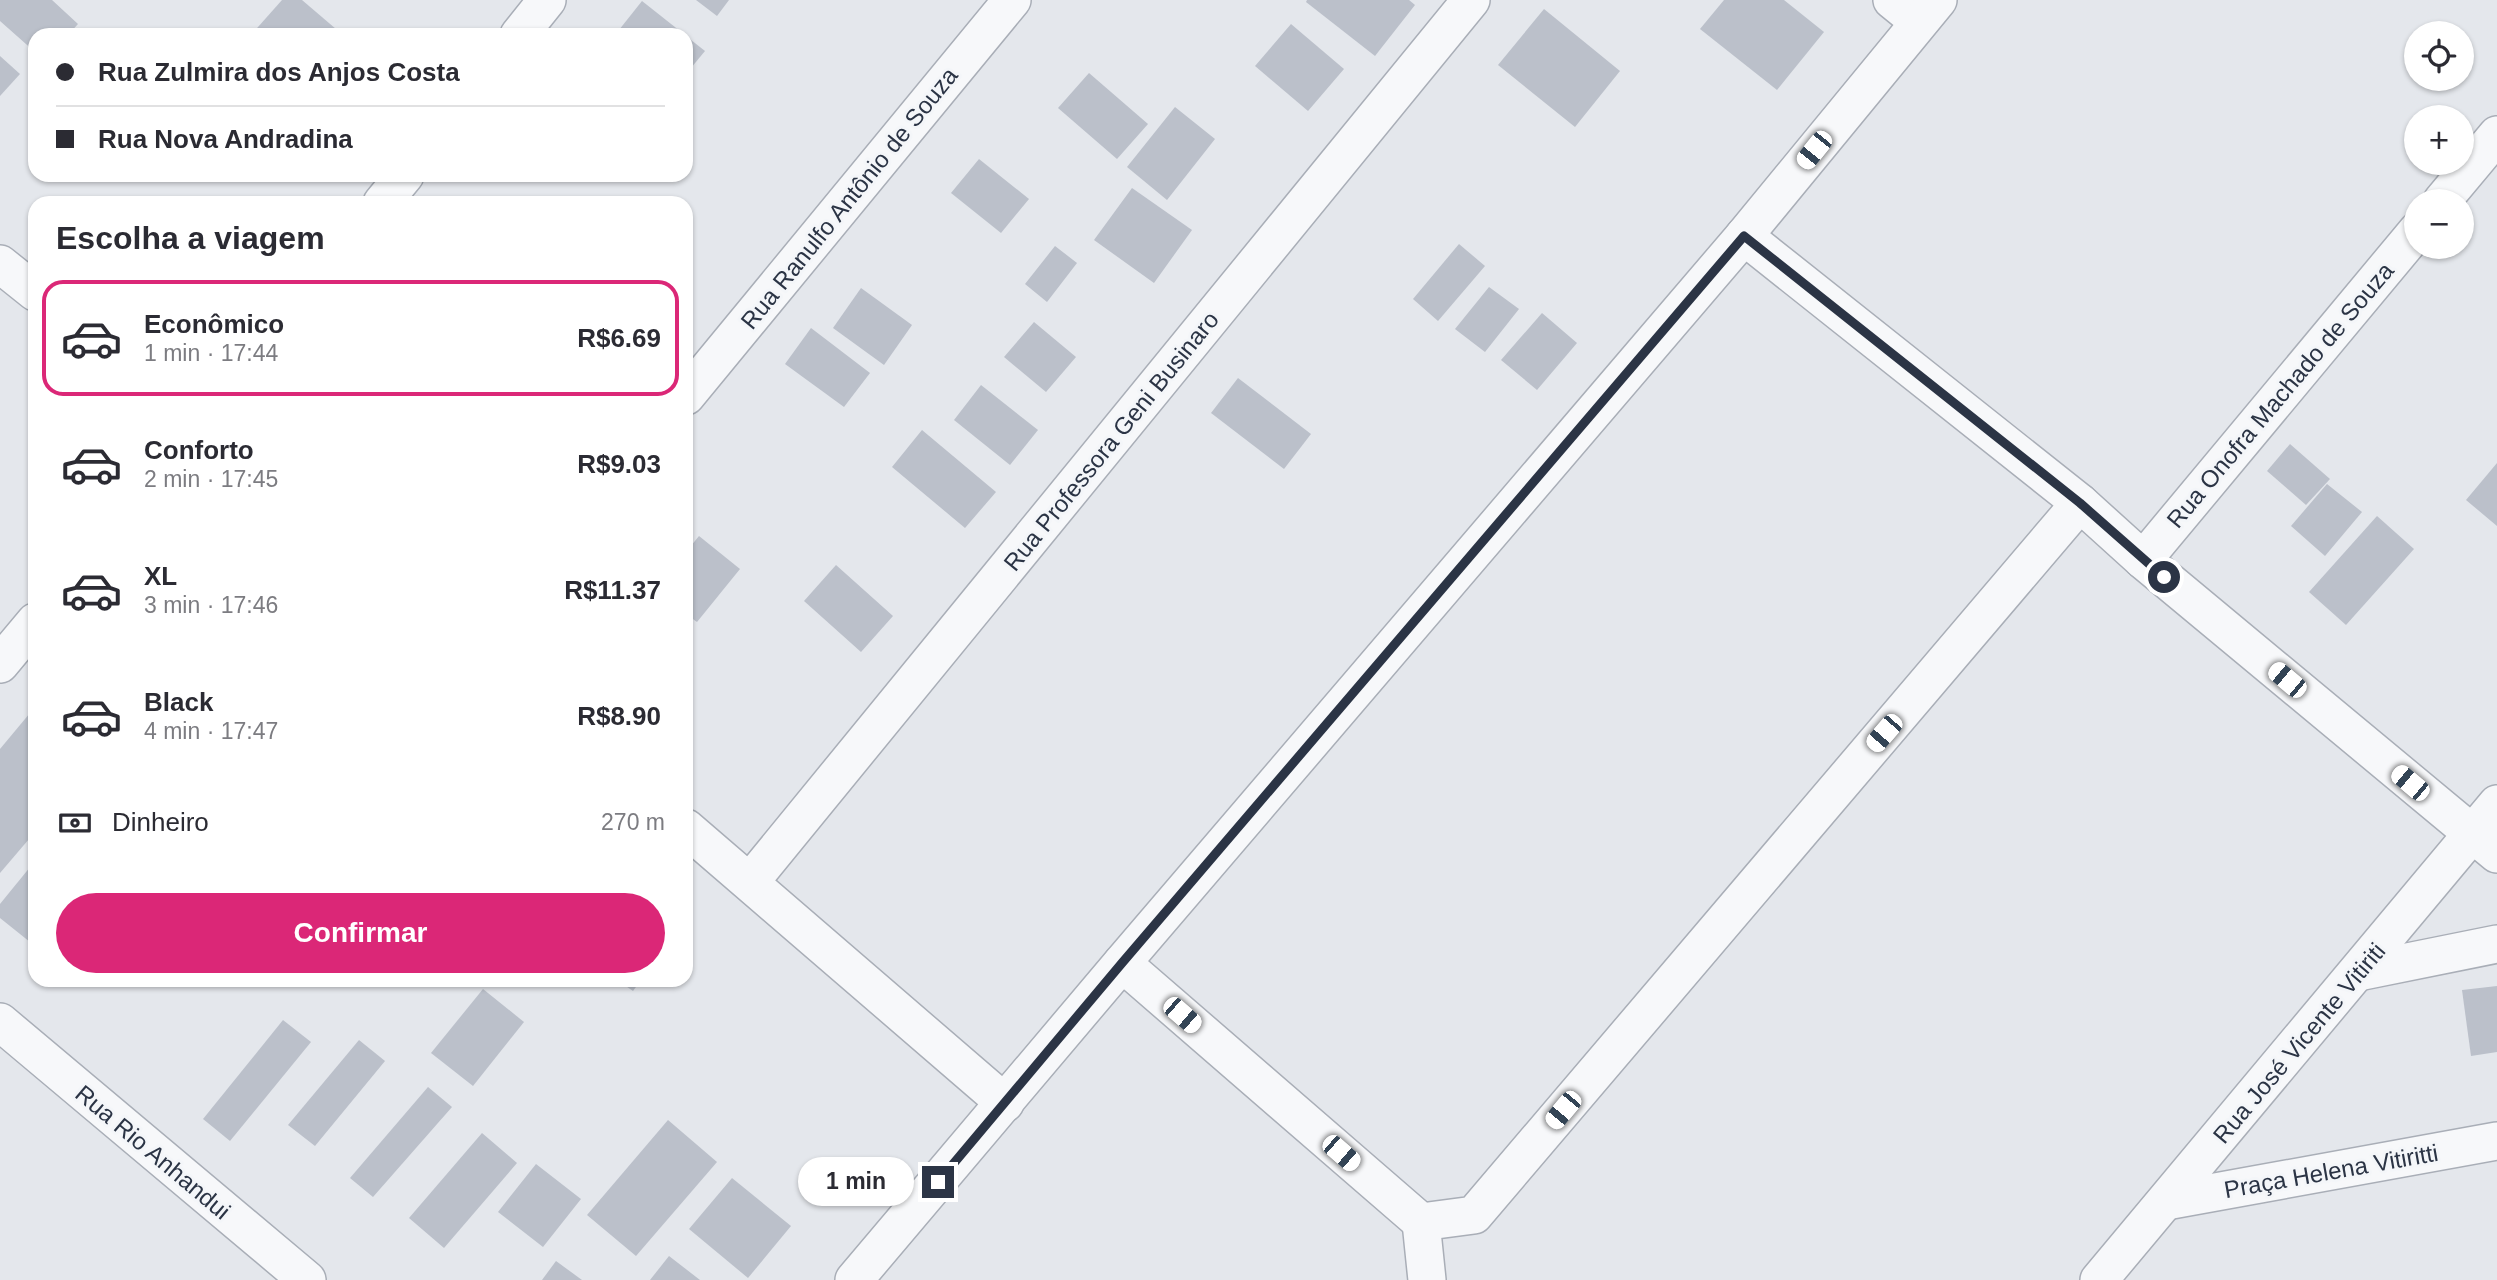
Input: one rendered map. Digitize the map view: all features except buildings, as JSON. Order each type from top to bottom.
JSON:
[{"type":"street","points":[[525,28],[547,0]]},
{"type":"street","name":"Rua Ranulfo Antônio de Souza","points":[[693,387],[1012,0]]},
{"type":"street","name":"Rua Professora Geni Businaro","points":[[750,882],[1471,0]]},
{"type":"street","points":[[855,1280],[1122,963],[1744,236],[1916,7]]},
{"type":"street","points":[[2452,189],[2497,135]]},
{"type":"street","points":[[388,196],[399,182]]},
{"type":"street","points":[[1744,236],[2080,503],[2143,560],[2484,845]]},
{"type":"street","name":"Rua Onofra Machado de Souza","points":[[2143,560],[2404,247]]},
{"type":"street","points":[[0,264],[28,286]]},
{"type":"street","points":[[1421,1222],[1474,1214],[2080,503]]},
{"type":"street","points":[[0,664],[28,630]]},
{"type":"street","name":"Rua José Vicente Vitiriti","points":[[2099,1280],[2358,972],[2484,845],[2497,804]]},
{"type":"street","points":[[693,834],[1005,1103]]},
{"type":"street","points":[[2358,972],[2497,944]]},
{"type":"street","points":[[1122,963],[1421,1222],[1427,1280]]},
{"type":"street","name":"Rua Rio Anhandui","points":[[0,1023],[307,1280]]},
{"type":"street","name":"Praça Helena Vitiritti","points":[[2165,1202],[2497,1141]]},
{"type":"route","points":[[938,1182],[1744,236],[2080,503],[2164,577]]}]
